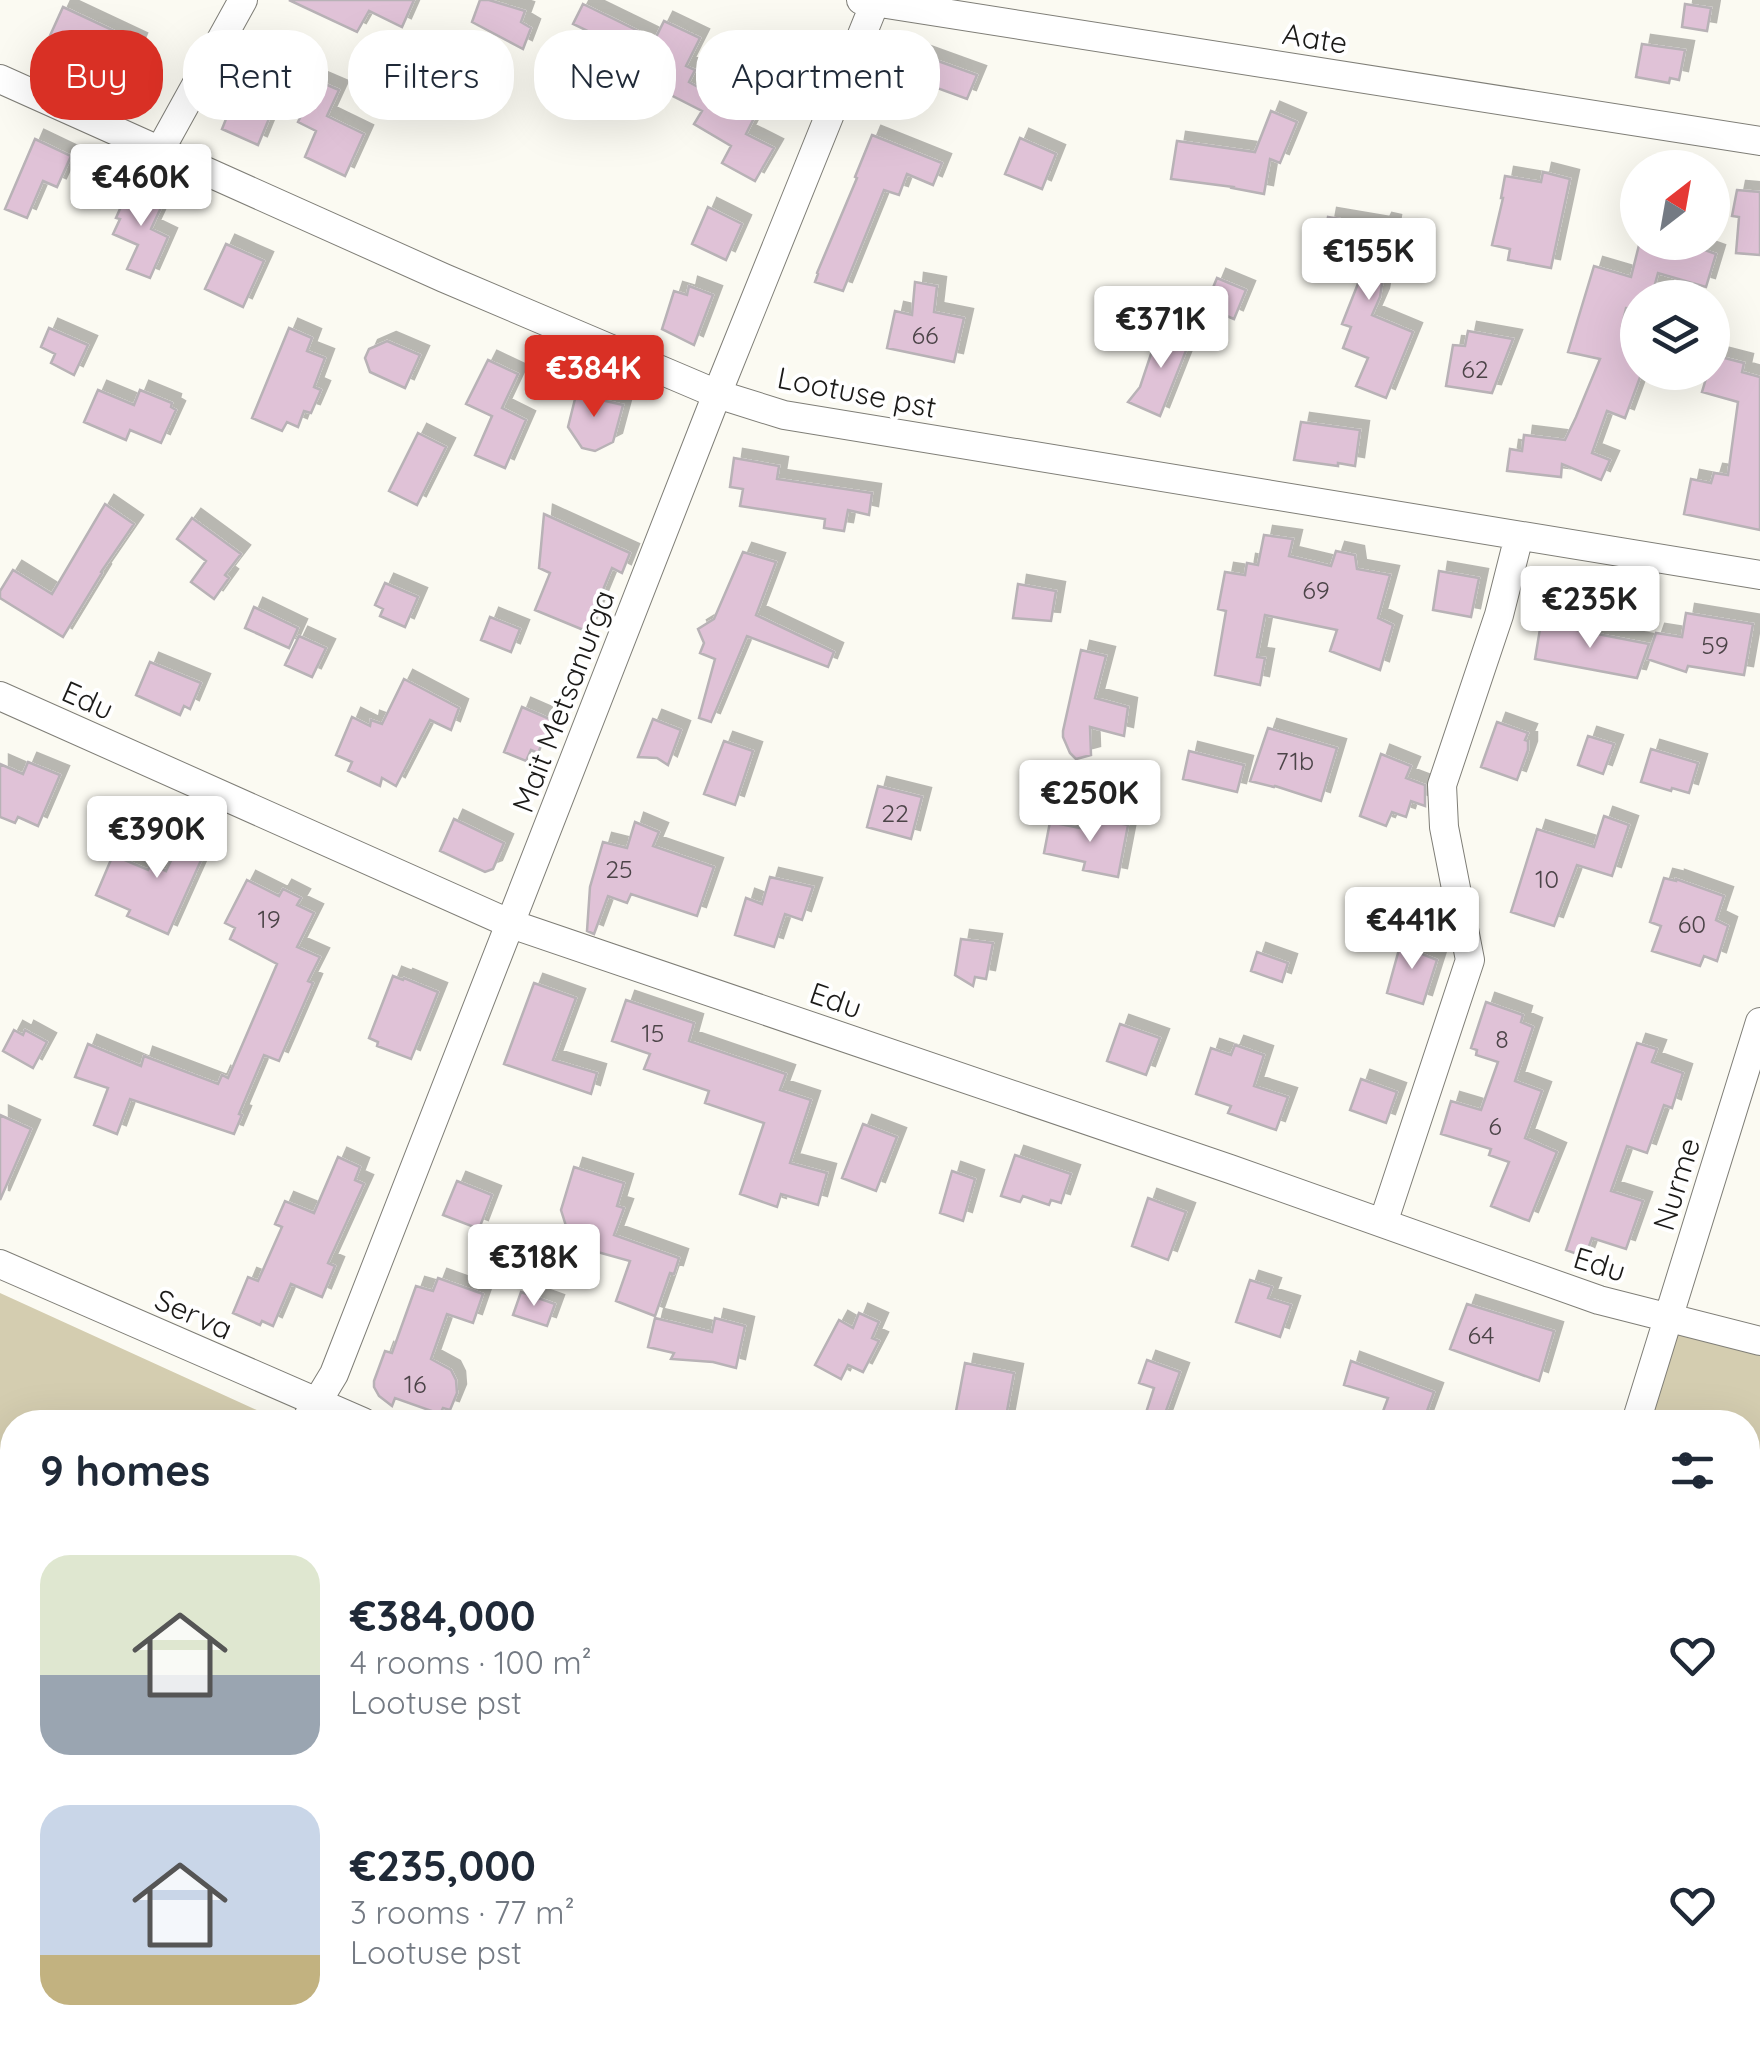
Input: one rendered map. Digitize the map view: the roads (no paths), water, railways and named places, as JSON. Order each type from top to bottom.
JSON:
[{"type":"street","points":[[159,152],[243,0]]},
{"type":"street","name":"Aate","points":[[870,1],[1760,141]]},
{"type":"street","name":"Mait Metsanurga","points":[[313,1410],[334,1374],[870,1]]},
{"type":"street","name":"Lootuse pst","points":[[0,79],[444,278],[717,394],[784,415],[1760,575]]},
{"type":"street","points":[[1383,1223],[1470,960],[1444,828],[1442,785],[1499,615],[1519,536]]},
{"type":"street","name":"Edu","points":[[0,696],[511,924],[1599,1300],[1760,1341]]},
{"type":"street","name":"Nurme","points":[[1640,1410],[1760,1022]]},
{"type":"street","name":"Serva","points":[[0,1264],[305,1410]]}]
